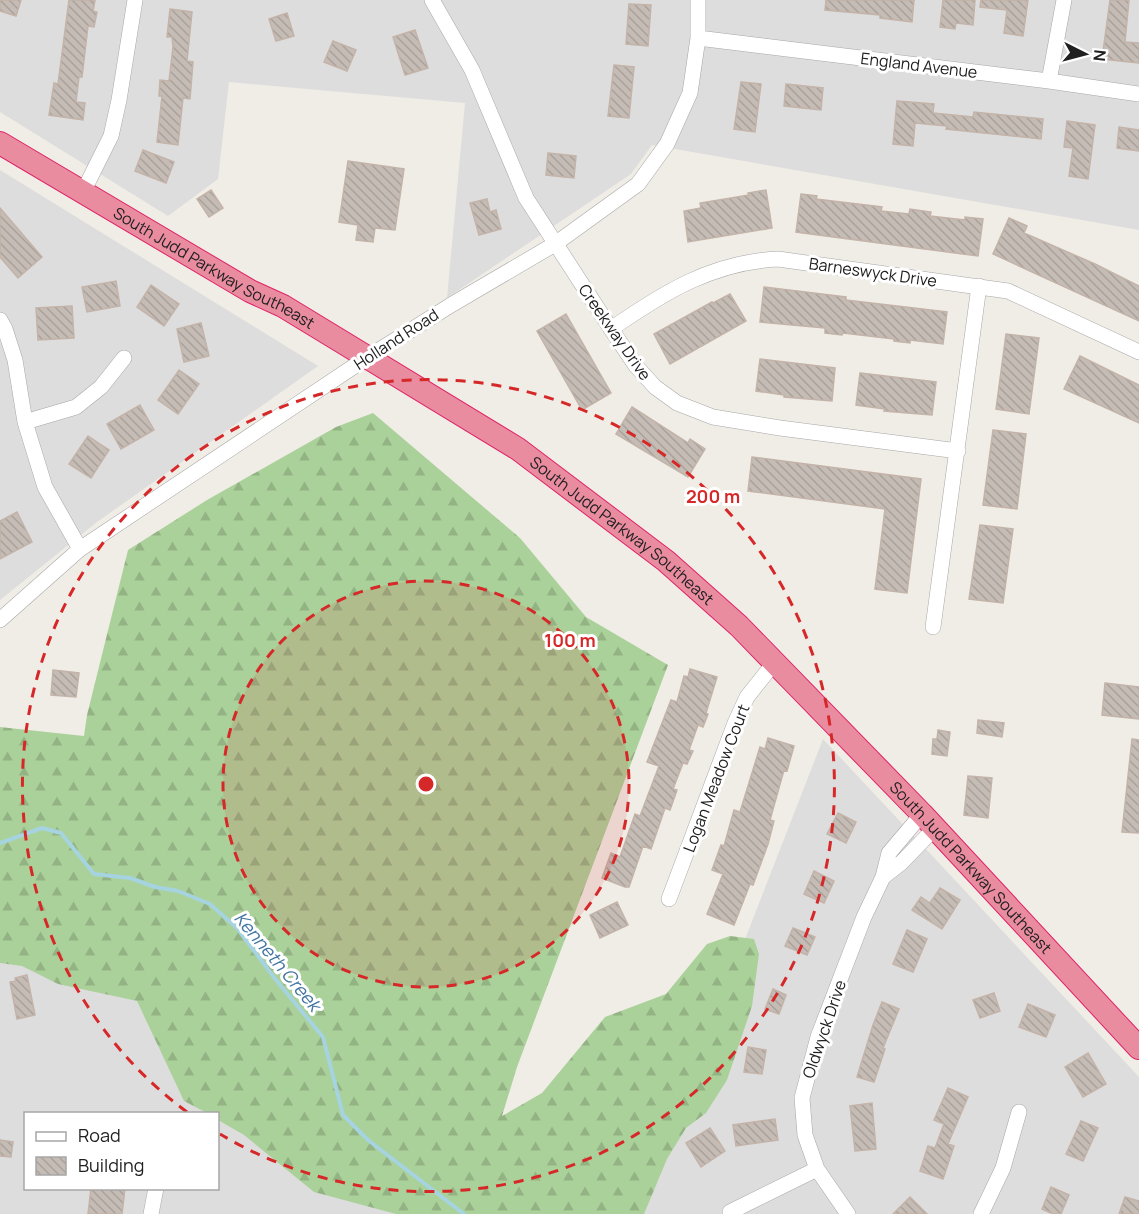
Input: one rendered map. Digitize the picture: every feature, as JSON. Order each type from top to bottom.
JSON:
[{"type":"highway","name":"South Judd Parkway Southeast","points":[[0,143],[240,285],[283,306],[518,449],[666,561],[739,626],[929,821],[1139,1048]]},
{"type":"street","points":[[83,192],[111,136],[135,0]]},
{"type":"street","name":"Creekway Drive","points":[[432,0],[472,70],[526,198],[636,366],[655,387],[677,403],[713,417],[958,451]]},
{"type":"street","name":"Holland Road","points":[[0,620],[80,549],[368,357],[555,244],[638,184],[667,144],[690,93],[698,38],[698,0]]},
{"type":"street","points":[[1049,81],[1064,0]]},
{"type":"street","name":"England Avenue","points":[[698,38],[1139,94]]},
{"type":"street","name":"Barneswyck Drive","points":[[611,329],[670,290],[711,272],[753,260],[778,259],[1008,291],[1139,352]]},
{"type":"street","points":[[933,627],[979,286]]},
{"type":"street","points":[[0,320],[15,360],[25,422],[45,487],[80,549]]},
{"type":"street","points":[[25,422],[76,407],[101,387],[124,358]]},
{"type":"street","name":"Logan Meadow Court","points":[[669,899],[735,723],[747,697],[774,663]]},
{"type":"street","name":"Oldwyck Drive","points":[[848,1214],[817,1169],[805,1135],[802,1098],[818,1037],[864,916],[883,877],[889,853],[929,821]]},
{"type":"street","points":[[981,1214],[1002,1168],[1020,1112]]},
{"type":"street","points":[[730,1212],[817,1169]]},
{"type":"street","points":[[151,1214],[156,1190]]},
{"type":"shaded area","points":[[0,0],[1139,0],[1139,230],[652,145],[631,174],[447,298],[465,103],[229,82],[218,179],[168,216],[0,112]]},
{"type":"shaded area","points":[[0,170],[318,366],[97,522],[0,600]]},
{"type":"shaded area","points":[[823,739],[1139,1077],[1139,1214],[638,1214]]},
{"type":"shaded area","points":[[0,953],[82,961],[464,1214],[0,1214]]},
{"type":"green space","points":[[373,413],[520,538],[586,617],[668,665],[517,1067],[502,1116],[542,1093],[605,1017],[666,994],[707,944],[730,936],[754,939],[759,954],[752,1006],[727,1080],[706,1113],[686,1128],[667,1159],[644,1214],[396,1214],[314,1192],[244,1135],[219,1121],[219,1112],[205,1112],[184,1101],[137,1001],[58,984],[22,966],[0,963],[0,727],[84,736],[87,715],[128,550],[207,500],[336,427]]},
{"type":"building","points":[[0,0],[21,0],[16,16],[0,11]]},
{"type":"building","points":[[69,0],[95,0],[93,11],[97,12],[94,27],[88,26],[82,77],[79,77],[76,102],[85,103],[83,120],[49,115],[54,83],[58,84]]},
{"type":"building","points":[[826,0],[914,0],[912,22],[880,18],[880,15],[825,10]]},
{"type":"building","points":[[943,0],[975,0],[973,25],[956,23],[955,29],[940,27]]},
{"type":"building","points":[[981,0],[1028,0],[1023,36],[1004,33],[1007,10],[980,7]]},
{"type":"building","points":[[1110,0],[1129,0],[1125,42],[1139,43],[1139,63],[1102,59]]},
{"type":"building","points":[[629,4],[651,5],[648,46],[626,44]]},
{"type":"building","points":[[170,9],[192,12],[187,61],[193,62],[190,99],[183,98],[178,145],[157,142],[162,96],[159,96],[160,80],[169,81],[173,47],[172,37],[167,37]]},
{"type":"building","points":[[287,13],[294,36],[276,41],[269,19]]},
{"type":"building","points":[[415,30],[428,68],[405,75],[393,37]]},
{"type":"building","points":[[333,41],[356,50],[347,71],[324,62]]},
{"type":"building","points":[[614,65],[634,67],[629,118],[608,116]]},
{"type":"building","points":[[741,82],[761,84],[755,132],[734,129]]},
{"type":"building","points":[[786,84],[823,88],[821,110],[784,106]]},
{"type":"building","points":[[897,101],[934,104],[933,113],[973,117],[974,112],[1043,119],[1041,139],[946,129],[947,126],[915,123],[913,146],[893,144]]},
{"type":"building","points":[[1067,121],[1095,125],[1088,179],[1069,176],[1073,148],[1064,147]]},
{"type":"building","points":[[1119,127],[1139,130],[1139,151],[1117,148]]},
{"type":"building","points":[[143,150],[174,162],[166,183],[135,171]]},
{"type":"building","points":[[548,153],[576,156],[574,178],[546,175]]},
{"type":"building","points":[[348,161],[404,169],[395,230],[375,228],[373,242],[356,240],[358,225],[339,222]]},
{"type":"building","points":[[211,190],[223,208],[209,217],[197,199]]},
{"type":"building","points":[[766,190],[772,228],[688,242],[684,211],[701,208],[700,203]]},
{"type":"building","points":[[801,194],[817,196],[816,199],[882,207],[881,211],[909,214],[910,209],[931,212],[930,216],[965,220],[965,217],[983,219],[978,256],[796,232]]},
{"type":"building","points":[[487,199],[490,212],[496,210],[501,229],[479,235],[470,203]]},
{"type":"building","points":[[0,208],[42,257],[18,278],[0,257]]},
{"type":"building","points":[[1009,218],[1027,226],[1024,233],[1139,286],[1139,321],[993,254]]},
{"type":"building","points":[[116,281],[120,306],[87,312],[82,287]]},
{"type":"building","points":[[151,285],[179,304],[164,326],[137,307]]},
{"type":"building","points":[[764,287],[947,312],[943,344],[910,340],[910,343],[843,333],[842,335],[825,333],[825,328],[760,322]]},
{"type":"building","points":[[730,294],[746,321],[670,364],[654,334]]},
{"type":"building","points":[[72,306],[74,338],[38,340],[36,308]]},
{"type":"building","points":[[566,314],[611,393],[582,410],[537,331]]},
{"type":"building","points":[[201,323],[209,356],[184,362],[177,329]]},
{"type":"building","points":[[1006,334],[1039,338],[1029,414],[996,409]]},
{"type":"building","points":[[1080,356],[1139,385],[1139,423],[1064,389]]},
{"type":"building","points":[[760,359],[835,368],[832,401],[784,397],[784,395],[756,391]]},
{"type":"building","points":[[179,370],[199,384],[178,414],[158,400]]},
{"type":"building","points":[[860,373],[936,382],[932,415],[884,411],[885,409],[856,405]]},
{"type":"building","points":[[140,405],[154,430],[121,449],[107,424]]},
{"type":"building","points":[[632,407],[688,443],[690,439],[705,449],[688,477],[616,434]]},
{"type":"building","points":[[993,430],[1026,434],[1017,509],[983,505]]},
{"type":"building","points":[[88,436],[109,450],[91,478],[69,464]]},
{"type":"building","points":[[752,457],[921,479],[907,593],[875,589],[885,509],[748,491]]},
{"type":"building","points":[[17,512],[32,542],[0,559],[0,521]]},
{"type":"building","points":[[980,525],[1013,529],[1003,603],[969,599]]},
{"type":"building","points":[[690,669],[717,677],[706,713],[708,714],[703,727],[698,725],[689,750],[693,751],[687,764],[683,763],[673,789],[677,790],[670,810],[665,808],[651,849],[643,846],[629,887],[625,887],[602,878],[611,853],[620,857],[635,814],[640,816],[659,766],[647,762],[671,700],[677,702],[684,676],[688,677]]},
{"type":"building","points":[[53,670],[79,673],[76,697],[51,695]]},
{"type":"building","points":[[1105,683],[1139,687],[1139,719],[1102,715]]},
{"type":"building","points":[[978,720],[1004,723],[1002,737],[977,733]]},
{"type":"building","points":[[938,730],[950,732],[947,756],[932,754],[933,739],[937,739]]},
{"type":"building","points":[[768,738],[794,746],[787,771],[784,770],[770,820],[774,821],[768,844],[753,885],[750,884],[734,925],[707,914],[723,874],[712,870],[721,845],[724,846],[734,810],[740,812],[760,747],[765,749]]},
{"type":"building","points":[[1132,739],[1139,740],[1139,833],[1122,832]]},
{"type":"building","points":[[968,776],[992,778],[988,818],[964,815]]},
{"type":"building","points":[[838,813],[856,822],[846,843],[827,834]]},
{"type":"building","points":[[814,871],[834,881],[824,903],[804,894]]},
{"type":"building","points":[[940,888],[960,900],[942,929],[912,910],[921,897],[930,903]]},
{"type":"building","points":[[617,902],[628,925],[600,938],[590,915]]},
{"type":"building","points":[[793,928],[815,937],[807,955],[785,946]]},
{"type":"building","points":[[907,930],[927,939],[913,972],[893,964]]},
{"type":"building","points":[[27,975],[35,1015],[17,1019],[10,982]]},
{"type":"building","points":[[773,989],[786,995],[779,1014],[765,1009]]},
{"type":"building","points":[[994,993],[1000,1011],[980,1018],[973,1000]]},
{"type":"building","points":[[882,1002],[899,1009],[883,1048],[885,1049],[874,1082],[857,1077]]},
{"type":"building","points":[[1028,1004],[1055,1015],[1046,1037],[1019,1027]]},
{"type":"building","points":[[748,1047],[766,1050],[762,1074],[744,1072]]},
{"type":"building","points":[[1088,1053],[1106,1084],[1083,1097],[1065,1067]]},
{"type":"building","points":[[948,1088],[968,1097],[948,1144],[954,1146],[943,1179],[920,1171],[928,1146],[935,1148],[944,1124],[934,1120]]},
{"type":"building","points":[[872,1103],[876,1149],[855,1151],[850,1106]]},
{"type":"building","points":[[775,1119],[778,1140],[736,1146],[733,1125]]},
{"type":"building","points":[[1081,1121],[1098,1128],[1083,1161],[1066,1154]]},
{"type":"building","points":[[710,1128],[725,1151],[701,1167],[686,1143]]},
{"type":"building","points":[[0,1140],[13,1142],[11,1157],[0,1156]]},
{"type":"building","points":[[1051,1187],[1069,1195],[1061,1214],[1053,1214],[1042,1209]]},
{"type":"building","points":[[91,1190],[125,1190],[122,1214],[88,1214]]},
{"type":"building","points":[[910,1197],[927,1214],[893,1214]]},
{"type":"building","points":[[1125,1197],[1139,1201],[1139,1214],[1119,1214]]},
{"type":"waterway","name":"Kenneth Creek","points":[[0,843],[42,828],[61,833],[94,874],[130,878],[155,887],[178,891],[210,904],[237,928],[323,1037],[343,1115],[368,1140],[464,1214]]}]
